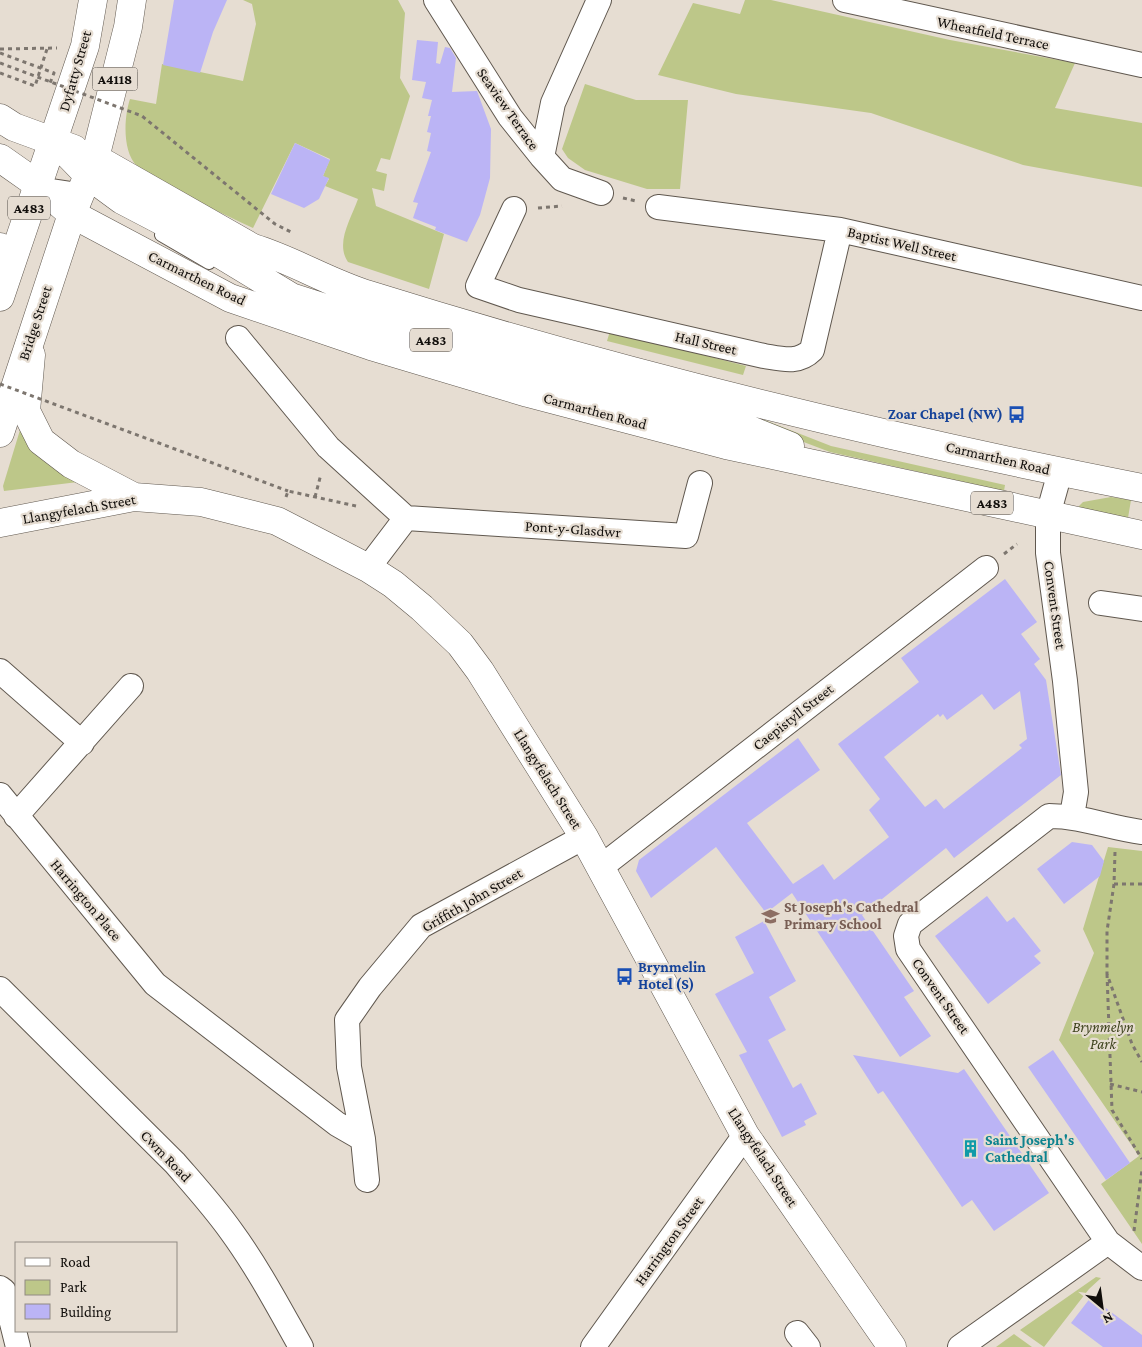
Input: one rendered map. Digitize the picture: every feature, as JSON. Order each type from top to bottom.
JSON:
[{"type":"main road","name":"Dyfatty Street","points":[[55,141],[85,46],[93,0]]},
{"type":"main road","name":"A4118","points":[[72,214],[88,174],[128,27],[132,0]]},
{"type":"main road","points":[[0,118],[14,127],[55,141]]},
{"type":"main road","name":"A483","points":[[3,287],[37,184],[55,141],[88,174],[122,200],[187,234],[291,297],[378,325],[583,384],[730,422],[842,469]]},
{"type":"main road","name":"Carmarthen Road","points":[[0,158],[37,184],[72,214],[230,298],[371,346],[609,414],[726,445],[1142,535]]},
{"type":"main road","name":"Carmarthen Road","points":[[88,174],[253,248],[281,257],[365,294],[543,348],[782,409],[1060,472],[1142,488]]},
{"type":"main road","name":"Bridge Street","points":[[0,433],[72,214]]},
{"type":"main road","points":[[0,247],[3,287]]},
{"type":"main road","points":[[34,326],[26,412],[41,441],[71,464],[134,497]]},
{"type":"main road","name":"Llangyfelach Street","points":[[0,523],[134,497],[202,502],[277,521],[368,568],[394,584],[422,608],[460,644],[480,671],[584,837],[745,1135],[892,1347]]},
{"type":"street","name":"Seaview Terrace","points":[[436,0],[510,117],[542,157],[562,179],[601,193]]},
{"type":"street","points":[[542,157],[554,103],[599,0]]},
{"type":"street","name":"Wheatfield Terrace","points":[[845,0],[1142,64]]},
{"type":"street","name":"Baptist Well Street","points":[[658,207],[840,230],[1142,298]]},
{"type":"street","name":"Hall Street","points":[[514,210],[478,286],[519,300],[755,354],[799,359],[812,350],[816,338],[840,230]]},
{"type":"street","points":[[238,338],[328,447],[406,518],[368,568]]},
{"type":"street","name":"Convent Street","points":[[1060,472],[1048,515],[1048,553],[1065,681],[1076,792],[1072,816],[1049,816],[910,924],[906,936],[908,949],[1108,1242],[1142,1268]]},
{"type":"street","name":"Pont-y-Glasdwr","points":[[406,518],[686,536],[700,483]]},
{"type":"street","name":"Caepistyll Street","points":[[600,867],[986,568]]},
{"type":"street","points":[[1101,603],[1142,609]]},
{"type":"street","points":[[0,671],[82,743]]},
{"type":"street","points":[[16,816],[132,686]]},
{"type":"street","name":"Harrington Place","points":[[0,795],[155,984],[337,1124],[363,1139]]},
{"type":"street","points":[[1072,816],[1120,829],[1142,832]]},
{"type":"street","name":"Griffith John Street","points":[[367,1180],[363,1139],[349,1067],[347,1020],[370,987],[422,926],[584,837]]},
{"type":"street","name":"Cwm Road","points":[[0,990],[175,1163],[201,1193],[231,1231],[258,1271],[301,1347]]},
{"type":"street","name":"Harrington Street","points":[[593,1347],[745,1135]]},
{"type":"street","points":[[960,1347],[1108,1242]]},
{"type":"street","points":[[0,1288],[4,1291],[18,1347]]},
{"type":"lane","points":[[37,184],[88,174],[222,270]]},
{"type":"lane","points":[[238,280],[297,310],[343,327],[574,394],[609,414]]},
{"type":"path","points":[[0,49],[47,49],[85,46]]},
{"type":"path","points":[[0,73],[35,86],[47,49]]},
{"type":"path","points":[[0,53],[54,73],[50,82]]},
{"type":"path","points":[[0,63],[142,116],[275,224],[293,233]]},
{"type":"path","points":[[0,384],[288,491],[360,507]]},
{"type":"path","points":[[277,521],[288,491]]},
{"type":"path","points":[[1115,847],[1114,884],[1107,931],[1112,1110],[1142,1159]]},
{"type":"path","points":[[1114,884],[1142,884]]},
{"type":"path","points":[[1107,974],[1132,1044],[1142,1062]]},
{"type":"path","points":[[1110,1084],[1142,1092]]},
{"type":"path","points":[[1133,1241],[1142,1170]]},
{"type":"green space","points":[[243,0],[398,0],[405,13],[400,78],[410,96],[390,160],[381,158],[376,171],[387,174],[384,191],[372,188],[376,206],[444,234],[429,289],[348,262],[344,255],[344,239],[348,223],[358,199],[325,186],[329,179],[323,176],[330,159],[295,143],[253,228],[206,206],[142,170],[132,160],[126,134],[126,115],[130,99],[156,104],[162,64],[243,81],[256,24],[252,4]]},
{"type":"green space","points":[[745,0],[771,0],[950,40],[1075,63],[1055,108],[1142,123],[1142,187],[1023,165],[871,113],[736,94],[658,75],[693,3],[740,14]]},
{"type":"green space","points":[[585,84],[636,100],[688,100],[680,189],[647,189],[585,170],[568,158],[562,149]]},
{"type":"green space","points":[[610,331],[746,366],[743,375],[607,341]]},
{"type":"green space","points":[[744,412],[831,446],[1005,485],[1004,491],[830,452],[743,419]]},
{"type":"green space","points":[[22,429],[78,482],[4,491],[3,486],[20,430]]},
{"type":"green space","points":[[1111,497],[1131,500],[1128,518],[1080,509],[1079,506],[1083,502]]},
{"type":"green space","name":"Brynmelyn Park","points":[[1108,847],[1142,851],[1142,1244],[1101,1184],[1139,1156],[1059,1040],[1094,953],[1083,929]]},
{"type":"green space","points":[[1096,1277],[1101,1278],[1089,1289],[1044,1347],[1020,1330]]},
{"type":"green space","points":[[1014,1334],[1032,1347],[996,1347]]},
{"type":"building","points":[[174,0],[227,0],[213,32],[200,73],[163,65]]},
{"type":"building","points":[[417,40],[438,42],[436,63],[440,64],[445,47],[450,48],[456,58],[452,92],[477,91],[491,129],[490,178],[480,215],[467,242],[435,230],[436,227],[413,218],[418,203],[413,202],[431,152],[427,151],[431,133],[427,132],[432,100],[422,98],[426,82],[412,80]]},
{"type":"building","points":[[295,143],[330,160],[323,176],[329,178],[319,199],[304,208],[271,194]]},
{"type":"building","points":[[1005,579],[1037,622],[1021,634],[1040,659],[1034,664],[1046,680],[1061,775],[954,858],[946,848],[862,915],[914,991],[904,997],[931,1036],[900,1057],[792,893],[766,913],[716,847],[651,898],[636,871],[639,860],[798,738],[820,770],[747,823],[793,884],[823,864],[834,880],[889,837],[869,810],[880,799],[838,744],[919,682],[901,658]],"holes":[[[1020,691],[1027,739],[1019,745],[1022,748],[944,809],[936,799],[925,807],[884,757],[938,714],[940,717],[943,714],[947,720],[982,694],[994,710]]]},
{"type":"building","points":[[1072,842],[1092,845],[1104,861],[1100,876],[1064,904],[1037,869]]},
{"type":"building","points":[[987,896],[1007,922],[1014,917],[1041,951],[1034,956],[1041,963],[988,1004],[935,936]]},
{"type":"building","points":[[764,921],[796,981],[769,997],[786,1030],[768,1040],[793,1088],[801,1083],[817,1114],[804,1121],[806,1125],[782,1137],[739,1055],[747,1052],[715,994],[754,973],[735,937]]},
{"type":"building","points":[[1053,1050],[1130,1163],[1106,1180],[1028,1067]]},
{"type":"building","name":"Saint Joseph's Cathedral","points":[[853,1055],[958,1073],[964,1069],[1049,1193],[994,1231],[972,1200],[962,1207],[883,1091],[878,1094]]},
{"type":"building","points":[[1091,1297],[1142,1335],[1142,1347],[1103,1347],[1071,1323]]},
{"type":"place","name":"Zoar Chapel (NW)","points":[[1017,414]]},
{"type":"place","name":"St Joseph's Cathedral Primary School","points":[[770,916]]},
{"type":"place","name":"Brynmelin Hotel (S)","points":[[624,976]]},
{"type":"place","name":"Saint Joseph's Cathedral","points":[[971,1149]]}]
